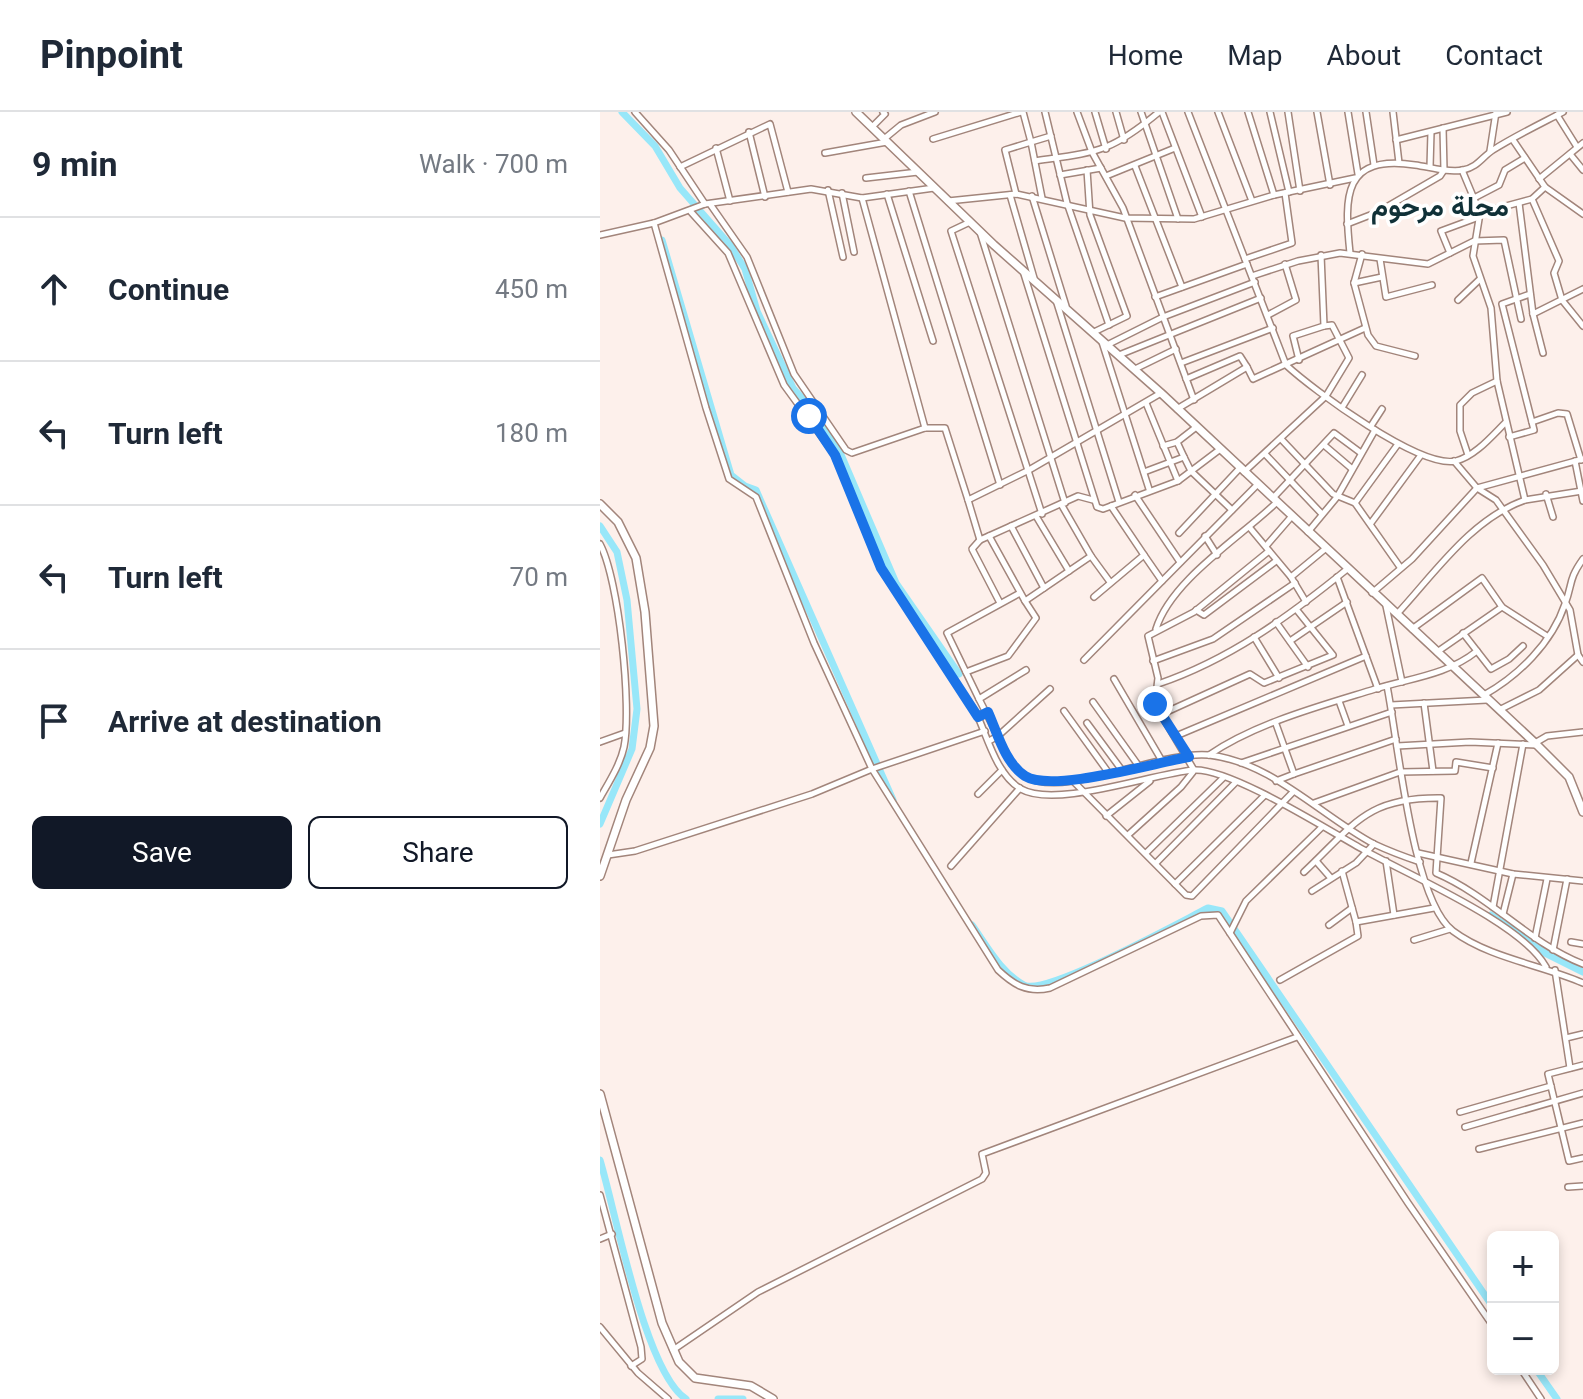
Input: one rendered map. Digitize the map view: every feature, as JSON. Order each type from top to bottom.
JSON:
[{"type":"main road","points":[[856,112],[979,231],[1135,369],[1346,570],[1536,744],[1565,772],[1580,793],[1583,812]]},
{"type":"main road","points":[[600,504],[618,522],[636,558],[645,612],[654,726],[650,748],[626,800],[600,874]]},
{"type":"main road","points":[[600,1094],[617,1167],[672,1350],[695,1378],[751,1386],[773,1399]]},
{"type":"street","points":[[635,112],[747,257],[794,374],[846,450],[857,451],[925,428],[947,430],[980,540]]},
{"type":"street","points":[[825,153],[886,140],[901,125],[935,112]]},
{"type":"street","points":[[933,139],[1022,112],[1042,198]]},
{"type":"street","points":[[1045,112],[1067,203],[1109,325]]},
{"type":"street","points":[[1077,112],[1092,152],[1125,218],[1194,400]]},
{"type":"street","points":[[1095,112],[1106,149]]},
{"type":"street","points":[[1116,112],[1124,140]]},
{"type":"street","points":[[1141,112],[1178,219]]},
{"type":"street","points":[[1035,161],[1106,149],[1124,140],[1161,112],[1202,217]]},
{"type":"street","points":[[1188,112],[1286,365],[1373,428],[1421,455],[1454,461],[1468,455],[1505,423]]},
{"type":"street","points":[[1218,112],[1252,201]]},
{"type":"street","points":[[1248,112],[1274,195]]},
{"type":"street","points":[[1155,297],[1292,243],[1287,192],[1270,112]]},
{"type":"street","points":[[1288,112],[1300,191]]},
{"type":"street","points":[[1317,112],[1330,185]]},
{"type":"street","points":[[1348,112],[1356,176],[1348,200],[1350,253]]},
{"type":"street","points":[[1366,112],[1374,165]]},
{"type":"street","points":[[1393,112],[1399,163]]},
{"type":"street","points":[[1396,140],[1507,112]]},
{"type":"street","points":[[872,127],[886,113]]},
{"type":"street","points":[[1489,152],[1496,114]]},
{"type":"street","points":[[948,201],[1013,194],[1067,203],[1125,218],[1202,217],[1274,195],[1330,185],[1356,176],[1374,165],[1399,163],[1462,170],[1560,114],[1580,145],[1539,179]]},
{"type":"street","points":[[680,167],[749,132],[771,125],[788,192]]},
{"type":"street","points":[[1347,224],[1403,199],[1437,178],[1444,170],[1443,128]]},
{"type":"street","points":[[749,132],[765,197]]},
{"type":"street","points":[[1430,167],[1431,132]]},
{"type":"street","points":[[1034,279],[1005,150],[1051,136]]},
{"type":"street","points":[[1513,140],[1545,187],[1583,214]]},
{"type":"street","points":[[716,148],[730,201]]},
{"type":"street","points":[[1106,176],[1175,148]]},
{"type":"street","points":[[1570,154],[1583,170]]},
{"type":"street","points":[[1474,198],[1499,185],[1505,170],[1525,158]]},
{"type":"street","points":[[1135,166],[1182,287]]},
{"type":"street","points":[[1060,175],[1101,168]]},
{"type":"street","points":[[1087,170],[1090,209],[1127,316],[1098,335],[1149,489]]},
{"type":"street","points":[[1462,170],[1479,215],[1473,256],[1491,308],[1497,381],[1525,500]]},
{"type":"street","points":[[866,178],[919,172]]},
{"type":"street","points":[[1450,253],[1441,231],[1479,215],[1532,199],[1545,187]]},
{"type":"street","points":[[600,235],[654,223],[705,204],[788,192],[828,190],[862,198],[935,188]]},
{"type":"street","points":[[828,190],[843,257]]},
{"type":"street","points":[[909,191],[1000,485]]},
{"type":"street","points":[[842,193],[854,252]]},
{"type":"street","points":[[887,194],[933,341]]},
{"type":"street","points":[[1032,196],[1066,308]]},
{"type":"street","points":[[862,198],[925,428]]},
{"type":"street","points":[[1532,199],[1559,261],[1554,273],[1562,300],[1583,326]]},
{"type":"street","points":[[1519,203],[1533,314],[1543,353]]},
{"type":"street","points":[[693,211],[728,253],[784,385],[835,455],[881,568],[978,717],[1002,770],[1020,788],[1042,793],[1081,791],[1194,770],[1236,782],[1282,804],[1483,915],[1532,950],[1546,967]]},
{"type":"street","points":[[970,222],[951,231],[1029,470],[1039,515],[1069,571]]},
{"type":"street","points":[[654,223],[729,479],[756,497],[814,643],[875,768],[998,970],[1021,987],[1037,991],[1060,985],[1206,914],[1218,915],[1487,1317]]},
{"type":"street","points":[[979,231],[1063,503],[1091,556],[1110,582]]},
{"type":"street","points":[[1107,345],[1285,264],[1321,255],[1350,253],[1418,265],[1474,241],[1504,240],[1521,319]]},
{"type":"street","points":[[1362,254],[1354,283],[1365,328],[1376,346],[1415,356]]},
{"type":"street","points":[[1321,255],[1324,326]]},
{"type":"street","points":[[1380,259],[1386,297],[1432,285]]},
{"type":"street","points":[[1268,315],[1296,300],[1285,264]]},
{"type":"street","points":[[1023,269],[1099,509],[1178,481],[1219,450]]},
{"type":"street","points":[[1354,283],[1382,277]]},
{"type":"street","points":[[1458,300],[1479,280]]},
{"type":"street","points":[[1533,314],[1583,289]]},
{"type":"street","points":[[1509,437],[1534,430],[1502,304],[1530,294]]},
{"type":"street","points":[[1056,298],[1119,502]]},
{"type":"street","points":[[1119,355],[1261,298]]},
{"type":"street","points":[[1179,533],[1215,493],[1266,455],[1326,396],[1349,358],[1332,325],[1293,336],[1299,360]]},
{"type":"street","points":[[1181,363],[1273,328]]},
{"type":"street","points":[[1186,379],[1240,356],[1253,379],[1365,328]]},
{"type":"street","points":[[1135,369],[1176,349]]},
{"type":"street","points":[[1177,409],[1247,367]]},
{"type":"street","points":[[1343,406],[1362,375]]},
{"type":"street","points":[[1468,455],[1460,431],[1460,405],[1472,393],[1497,381]]},
{"type":"street","points":[[968,500],[1029,470],[1161,393]]},
{"type":"street","points":[[1146,403],[1178,481]]},
{"type":"street","points":[[1307,532],[1337,497],[1382,409]]},
{"type":"street","points":[[1532,422],[1558,413],[1567,414],[1580,460],[1583,501]]},
{"type":"street","points":[[1163,446],[1177,442],[1195,428]]},
{"type":"street","points":[[1194,770],[1155,700],[1158,684],[1148,639],[1173,599],[1217,555],[1250,528],[1288,480],[1334,433],[1361,453]]},
{"type":"street","points":[[1282,440],[1337,497],[1355,503],[1400,567]]},
{"type":"street","points":[[1177,442],[1191,471],[1232,510]]},
{"type":"street","points":[[1355,503],[1398,444]]},
{"type":"street","points":[[1324,445],[1351,468]]},
{"type":"street","points":[[1266,455],[1321,513]]},
{"type":"street","points":[[1371,523],[1421,455]]},
{"type":"street","points":[[1144,472],[1184,457]]},
{"type":"street","points":[[1372,593],[1412,559],[1477,488],[1580,460]]},
{"type":"street","points":[[1454,461],[1477,488],[1489,494],[1502,508],[1543,565],[1572,615],[1581,659],[1539,690],[1499,710]]},
{"type":"street","points":[[1084,660],[1257,485]]},
{"type":"street","points":[[1396,614],[1470,534],[1502,508],[1546,494],[1582,491]]},
{"type":"street","points":[[1546,494],[1553,517]]},
{"type":"street","points":[[1000,603],[972,549],[980,540],[1081,495],[1094,500]]},
{"type":"street","points":[[1135,495],[1180,562]]},
{"type":"street","points":[[1111,506],[1162,581]]},
{"type":"street","points":[[1156,630],[1196,610],[1267,548],[1292,516]]},
{"type":"street","points":[[1011,526],[1044,588]]},
{"type":"street","points":[[1250,528],[1293,580],[1306,602]]},
{"type":"street","points":[[966,672],[1010,654],[1036,618],[989,536]]},
{"type":"street","points":[[1205,536],[1217,555]]},
{"type":"street","points":[[600,544],[614,582],[626,682],[625,733],[621,756],[601,794]]},
{"type":"street","points":[[1153,661],[1211,641],[1293,580],[1325,549]]},
{"type":"street","points":[[1094,597],[1144,555]]},
{"type":"street","points":[[1025,601],[1091,556]]},
{"type":"street","points":[[1391,705],[1485,698],[1509,681],[1536,653],[1547,636],[1565,605],[1569,580],[1583,559]]},
{"type":"street","points":[[1196,610],[1204,615],[1276,561]]},
{"type":"street","points":[[1158,684],[1212,663],[1296,609],[1346,570]]},
{"type":"street","points":[[1337,577],[1378,689]]},
{"type":"street","points":[[1412,629],[1482,578],[1502,607],[1547,636]]},
{"type":"street","points":[[1020,593],[947,633],[1010,759],[1025,776],[1037,781],[1074,782],[1138,765],[1209,755],[1276,724],[1339,701],[1455,668],[1477,651]]},
{"type":"street","points":[[1290,641],[1347,602]]},
{"type":"street","points":[[1386,606],[1402,682]]},
{"type":"street","points":[[1436,652],[1502,607]]},
{"type":"street","points":[[1162,714],[1250,674],[1262,683],[1333,655],[1296,609]]},
{"type":"street","points":[[1276,622],[1308,667]]},
{"type":"street","points":[[1463,633],[1491,669],[1523,646]]},
{"type":"street","points":[[1254,637],[1279,678]]},
{"type":"street","points":[[1176,736],[1366,656]]},
{"type":"street","points":[[1509,659],[1518,669]]},
{"type":"street","points":[[979,699],[1026,670]]},
{"type":"street","points":[[1114,679],[1162,761]]},
{"type":"street","points":[[1387,686],[1400,772],[1425,883],[1434,908],[1450,929],[1476,944],[1555,970],[1583,983]]},
{"type":"street","points":[[989,741],[1050,689]]},
{"type":"street","points":[[1339,701],[1348,726]]},
{"type":"street","points":[[1093,702],[1138,765]]},
{"type":"street","points":[[1424,703],[1433,771]]},
{"type":"street","points":[[1064,711],[1108,772]]},
{"type":"street","points":[[978,717],[988,712]]},
{"type":"street","points":[[1240,764],[1392,712]]},
{"type":"street","points":[[1087,723],[1121,769]]},
{"type":"street","points":[[1276,724],[1294,774]]},
{"type":"street","points":[[607,856],[635,851],[812,794],[875,768],[985,731]]},
{"type":"street","points":[[1276,781],[1396,742],[1536,744],[1547,736],[1583,732]]},
{"type":"street","points":[[600,742],[625,733]]},
{"type":"street","points":[[1471,863],[1498,743]]},
{"type":"street","points":[[1483,915],[1491,905],[1499,871],[1523,744]]},
{"type":"street","points":[[1209,755],[1240,764],[1276,781],[1374,844],[1436,873],[1491,905],[1553,950],[1583,964]]},
{"type":"street","points":[[1313,803],[1400,772],[1455,771],[1456,762],[1493,768]]},
{"type":"street","points":[[978,794],[1002,770]]},
{"type":"street","points":[[1128,835],[1181,787],[1194,770]]},
{"type":"street","points":[[1146,853],[1223,778]]},
{"type":"street","points":[[1106,816],[1150,780]]},
{"type":"street","points":[[1074,782],[1175,884],[1192,896],[1293,792]]},
{"type":"street","points":[[1156,863],[1236,782]]},
{"type":"street","points":[[951,866],[1020,788]]},
{"type":"street","points":[[1175,884],[1265,795]]},
{"type":"street","points":[[1304,872],[1349,827],[1379,807],[1406,797],[1441,798],[1436,873]]},
{"type":"street","points":[[1230,933],[1250,895],[1322,827]]},
{"type":"street","points":[[1312,891],[1367,853],[1374,844]]},
{"type":"street","points":[[1418,853],[1513,874],[1583,881]]},
{"type":"street","points":[[1316,861],[1330,877]]},
{"type":"street","points":[[1386,861],[1394,915]]},
{"type":"street","points":[[1280,980],[1357,936],[1342,871]]},
{"type":"street","points":[[1503,914],[1513,874]]},
{"type":"street","points":[[1535,938],[1547,879]]},
{"type":"street","points":[[1553,950],[1567,879]]},
{"type":"street","points":[[1329,925],[1352,908]]},
{"type":"street","points":[[1356,922],[1434,908]]},
{"type":"street","points":[[1414,940],[1450,929]]},
{"type":"street","points":[[1571,942],[1583,944]]},
{"type":"street","points":[[1555,970],[1570,1068]]},
{"type":"street","points":[[1566,1038],[1583,1034]]},
{"type":"street","points":[[672,1350],[758,1292],[982,1179],[986,1173],[982,1154],[1297,1037]]},
{"type":"street","points":[[1583,1065],[1548,1073],[1569,1161],[1583,1158]]},
{"type":"street","points":[[1460,1112],[1551,1086]]},
{"type":"street","points":[[1465,1127],[1583,1093]]},
{"type":"street","points":[[1479,1149],[1583,1123]]},
{"type":"street","points":[[1568,1187],[1583,1186]]},
{"type":"street","points":[[600,1195],[642,1355],[631,1366]]},
{"type":"street","points":[[600,1239],[612,1234]]},
{"type":"street","points":[[600,1327],[631,1366],[668,1399]]},
{"type":"street","points":[[1525,1375],[1541,1399]]},
{"type":"street","points":[[655,1399],[660,1393]]},
{"type":"waterway","points":[[622,112],[655,146],[680,188],[730,245],[745,269],[757,311],[793,388],[818,416],[839,450],[896,583],[959,674]]},
{"type":"waterway","points":[[662,240],[731,475],[756,490],[893,800]]},
{"type":"waterway","points":[[600,526],[617,552],[627,600],[637,709],[632,749],[600,824]]},
{"type":"waterway","points":[[972,925],[1008,974],[1024,985],[1037,985],[1085,969],[1208,908],[1222,911],[1490,1303]]},
{"type":"waterway","points":[[1491,915],[1545,953],[1583,972]]},
{"type":"waterway","points":[[600,1160],[645,1325],[671,1383],[686,1399]]},
{"type":"waterway","points":[[1540,1375],[1557,1399]]},
{"type":"waterway","points":[[718,1399],[743,1399]]},
{"type":"district","name":"محلة مرحوم","points":[[1440,206]]},
{"type":"route","points":[[809,416],[835,455],[881,568],[935,645],[978,717],[988,712],[1002,746],[1025,776],[1037,781],[1074,782],[1121,769],[1189,757],[1155,704]]}]
